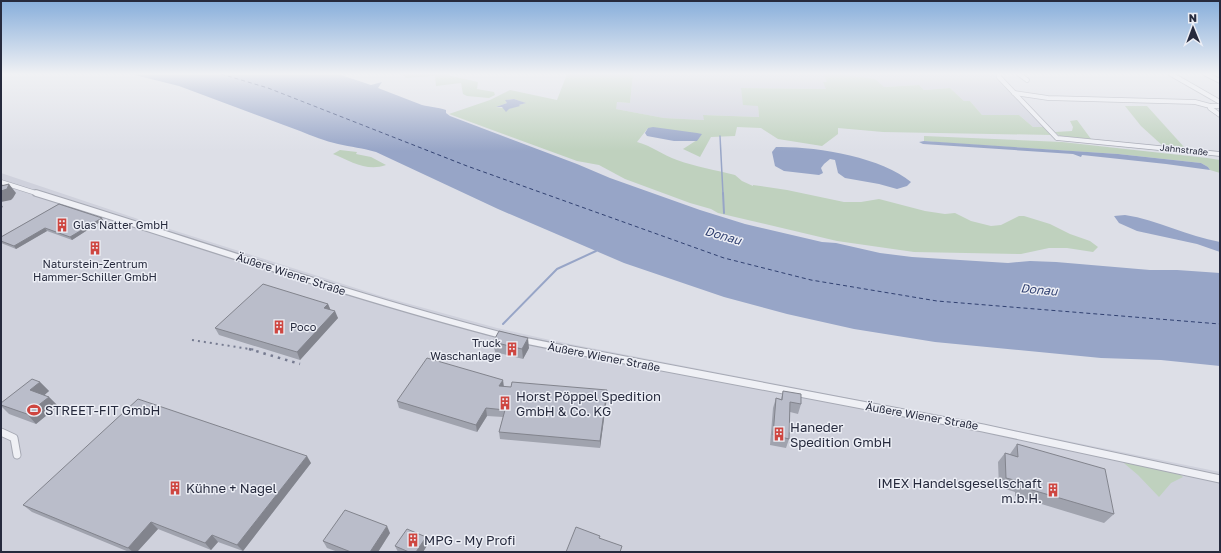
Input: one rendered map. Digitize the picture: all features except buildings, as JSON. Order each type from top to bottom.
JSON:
[{"type":"street","name":"Jahnstraße","points":[[1021,100],[1057,138],[1220,154]]},
{"type":"street","points":[[1114,100],[1195,102],[1210,106],[1220,106]]},
{"type":"street","points":[[1210,106],[1210,108],[1220,115]]},
{"type":"street","name":"Äußere Wiener Straße","points":[[1,182],[367,299],[457,325],[528,342],[983,428],[1220,479]]},
{"type":"street","points":[[1,432],[14,438],[17,455]]},
{"type":"shaded area","points":[[630,100],[752,100],[758,106],[759,117],[704,115],[704,120],[664,118],[616,109],[616,102],[630,103]]},
{"type":"shaded area","points":[[963,100],[1019,100],[1045,127],[1033,127],[1019,115],[982,115],[970,101]]},
{"type":"shaded area","points":[[1,173],[138,219],[384,297],[497,328],[550,340],[1014,430],[1220,472],[1220,552],[1,552]]},
{"type":"green space","points":[[490,100],[508,100],[506,100],[507,103],[496,107],[509,109],[525,103],[516,100],[630,100],[630,103],[617,102],[616,109],[664,118],[704,120],[703,115],[759,117],[758,106],[743,105],[742,100],[970,101],[982,115],[1019,115],[1033,127],[1045,127],[1052,135],[883,132],[838,128],[838,134],[822,146],[778,139],[761,128],[737,127],[735,136],[711,137],[700,157],[683,149],[697,140],[648,128],[637,142],[672,158],[699,167],[735,175],[742,181],[753,186],[787,190],[844,202],[861,202],[879,199],[925,211],[945,214],[955,213],[971,221],[991,226],[1001,225],[1019,216],[1024,216],[1050,224],[1070,234],[1090,241],[1098,247],[1093,252],[1067,248],[1049,248],[1021,254],[914,252],[837,241],[718,213],[711,209],[690,203],[625,179],[599,165],[577,161],[449,114]]},
{"type":"green space","points":[[1125,106],[1147,106],[1184,147],[1163,146],[1141,126]]},
{"type":"green space","points":[[1077,120],[1091,139],[1060,136],[1055,132],[1072,131],[1073,127],[1070,121]]},
{"type":"green space","points":[[924,136],[1062,142],[1207,158],[1220,160],[1220,173],[1210,170],[1201,163],[1118,154],[924,141]]},
{"type":"green space","points":[[340,150],[357,152],[356,154],[371,157],[386,165],[372,167],[359,165],[333,154]]},
{"type":"green space","points":[[1126,462],[1180,474],[1183,477],[1171,483],[1159,497],[1124,463]]},
{"type":"water","name":"Donau","points":[[216,100],[409,100],[422,105],[446,110],[446,113],[450,116],[610,178],[700,210],[745,224],[822,242],[836,243],[880,253],[912,257],[1008,263],[1030,261],[1056,262],[1150,270],[1220,273],[1220,366],[1161,360],[1101,358],[935,342],[854,329],[787,314],[724,297],[624,263],[498,209],[376,152],[323,140]]},
{"type":"water","points":[[505,100],[516,100],[526,103],[509,109],[506,112],[502,107],[496,107],[507,103]]},
{"type":"water","points":[[653,127],[702,134],[697,141],[674,141],[647,136],[645,133],[648,128]]},
{"type":"water","points":[[924,141],[1118,154],[1201,163],[1210,170],[1082,155],[1081,157],[1073,154],[923,144],[919,142]]},
{"type":"water","points":[[776,147],[792,147],[828,151],[847,155],[883,166],[898,173],[911,182],[907,186],[897,189],[845,178],[838,173],[835,160],[830,159],[821,168],[823,173],[819,175],[784,171],[775,166],[772,152]]},
{"type":"water","points":[[1125,215],[1149,220],[1196,236],[1220,242],[1220,252],[1197,244],[1137,231],[1119,223],[1114,216]]},
{"type":"waterway","points":[[720,136],[723,194]]},
{"type":"waterway","points":[[723,193],[724,213]]},
{"type":"waterway","points":[[503,324],[557,269],[596,251]]},
{"type":"ferry route","points":[[298,100],[467,166],[724,258],[811,280],[937,301],[1220,324]]},
{"type":"railway","points":[[192,340],[256,350]]},
{"type":"railway","points":[[249,349],[300,364]]},
{"type":"place","name":"Glas Natter GmbH","points":[[62,225]]},
{"type":"place","name":"Naturstein-Zentrum Hammer-Schiller GmbH","points":[[95,248]]},
{"type":"place","name":"Poco","points":[[279,327]]},
{"type":"place","name":"Truck Waschanlage","points":[[512,349]]},
{"type":"place","name":"Horst Pöppel Spedition GmbH & Co. KG","points":[[505,403]]},
{"type":"place","name":"STREET-FIT GmbH","points":[[34,410]]},
{"type":"place","name":"Haneder Spedition GmbH","points":[[779,434]]},
{"type":"place","name":"Kühne + Nagel","points":[[175,488]]},
{"type":"place","name":"IMEX Handelsgesellschaft m.b.H.","points":[[1053,490]]},
{"type":"place","name":"MPG - My Profi","points":[[413,540]]}]
